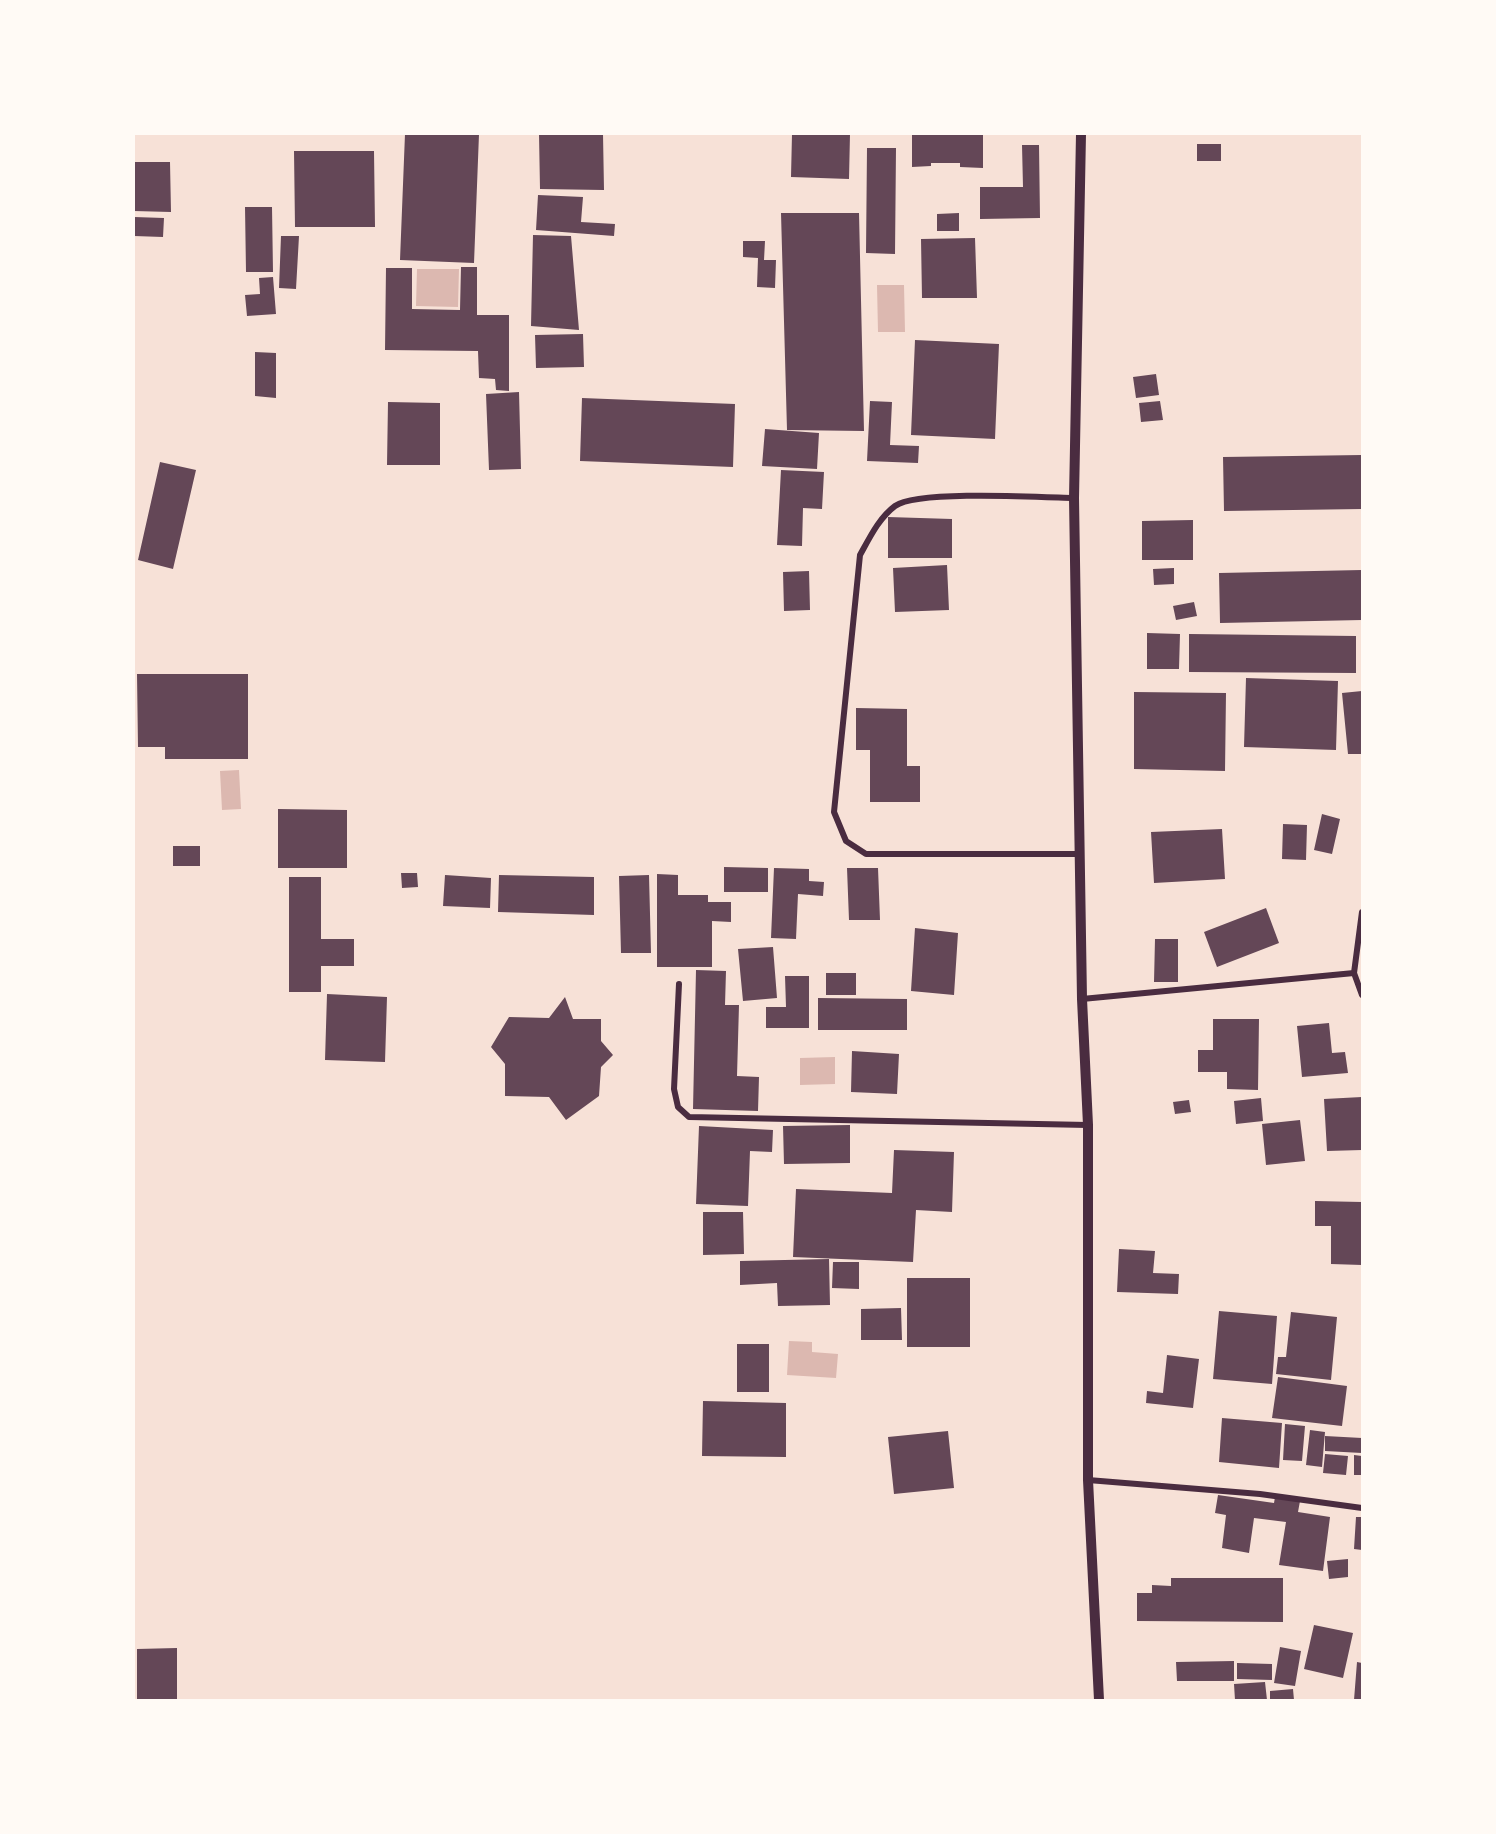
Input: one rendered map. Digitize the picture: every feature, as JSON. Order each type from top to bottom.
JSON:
[{"type":"street","points":[[1081,134],[1074,498],[1082,999],[1088,1125],[1089,1480],[1099,1701]]},
{"type":"street","points":[[1074,498],[928,496],[896,505],[878,524],[860,555],[834,812],[846,841],[866,854],[1081,854]]},
{"type":"street","points":[[1362,912],[1354,973],[1362,995]]},
{"type":"street","points":[[1082,999],[1354,973]]},
{"type":"street","points":[[679,984],[674,1089],[678,1107],[689,1117],[1088,1125]]},
{"type":"street","points":[[1089,1480],[1260,1494],[1362,1508]]},
{"type":"shaded area","points":[[417,269],[459,269],[458,307],[416,306]]},
{"type":"shaded area","points":[[877,285],[904,285],[905,332],[878,332]]},
{"type":"shaded area","points":[[239,770],[241,809],[222,810],[220,771]]},
{"type":"shaded area","points":[[835,1057],[835,1084],[800,1085],[800,1058]]},
{"type":"shaded area","points":[[789,1341],[812,1342],[812,1352],[838,1354],[836,1378],[787,1375]]},
{"type":"building","points":[[405,134],[479,134],[474,263],[400,260]]},
{"type":"building","points":[[539,134],[603,134],[604,190],[540,189]]},
{"type":"building","points":[[792,134],[850,134],[849,179],[791,177]]},
{"type":"building","points":[[912,134],[983,134],[983,168],[960,167],[960,163],[931,163],[931,166],[912,167]]},
{"type":"building","points":[[1197,144],[1221,144],[1221,161],[1197,161]]},
{"type":"building","points":[[1022,145],[1039,145],[1040,218],[980,219],[980,187],[1023,187]]},
{"type":"building","points":[[867,148],[896,148],[895,254],[866,253]]},
{"type":"building","points":[[294,151],[374,151],[375,227],[295,227]]},
{"type":"building","points":[[134,162],[170,162],[171,212],[134,211]]},
{"type":"building","points":[[538,195],[583,197],[581,222],[615,224],[614,236],[536,230]]},
{"type":"building","points":[[245,207],[272,207],[273,272],[246,272]]},
{"type":"building","points":[[781,213],[859,213],[864,431],[787,430]]},
{"type":"building","points":[[959,213],[959,231],[937,231],[937,214]]},
{"type":"building","points":[[134,217],[164,218],[163,237],[134,236]]},
{"type":"building","points":[[533,235],[571,236],[579,330],[531,326]]},
{"type":"building","points":[[281,236],[299,236],[296,289],[279,288]]},
{"type":"building","points":[[975,238],[977,298],[922,298],[921,239]]},
{"type":"building","points":[[743,241],[765,241],[764,260],[776,260],[775,288],[757,287],[758,258],[743,257]]},
{"type":"building","points":[[461,267],[477,267],[477,315],[509,315],[509,391],[496,390],[495,379],[479,378],[478,351],[385,350],[386,268],[412,268],[412,309],[460,310]]},
{"type":"building","points":[[273,277],[276,314],[247,316],[245,295],[260,294],[259,278]]},
{"type":"building","points":[[583,334],[584,367],[536,368],[535,335]]},
{"type":"building","points":[[915,340],[999,344],[995,439],[911,435]]},
{"type":"building","points":[[255,352],[276,353],[276,398],[255,396]]},
{"type":"building","points":[[1156,374],[1159,395],[1136,398],[1133,377]]},
{"type":"building","points":[[519,392],[521,469],[489,470],[486,394]]},
{"type":"building","points":[[582,398],[735,404],[733,467],[580,461]]},
{"type":"building","points":[[870,401],[892,402],[890,445],[919,446],[918,463],[867,461]]},
{"type":"building","points":[[1160,401],[1163,420],[1141,422],[1139,403]]},
{"type":"building","points":[[388,402],[440,403],[440,465],[387,465]]},
{"type":"building","points":[[765,429],[819,433],[817,469],[762,466]]},
{"type":"building","points":[[1362,455],[1362,509],[1224,511],[1223,457]]},
{"type":"building","points":[[160,462],[196,470],[173,569],[138,560]]},
{"type":"building","points":[[781,470],[824,472],[822,509],[803,508],[802,546],[777,545]]},
{"type":"building","points":[[888,517],[952,519],[952,558],[888,558]]},
{"type":"building","points":[[1193,520],[1193,560],[1142,560],[1142,521]]},
{"type":"building","points":[[947,565],[949,610],[895,612],[893,568]]},
{"type":"building","points":[[1174,568],[1174,584],[1154,585],[1153,569]]},
{"type":"building","points":[[1362,570],[1362,620],[1220,623],[1219,573]]},
{"type":"building","points":[[809,571],[810,610],[784,611],[783,572]]},
{"type":"building","points":[[1194,602],[1197,616],[1176,620],[1173,606]]},
{"type":"building","points":[[1147,633],[1180,634],[1179,669],[1147,669]]},
{"type":"building","points":[[1189,634],[1356,636],[1356,673],[1189,672]]},
{"type":"building","points":[[137,674],[248,674],[248,759],[165,759],[165,747],[138,747]]},
{"type":"building","points":[[1246,678],[1338,681],[1336,750],[1244,747]]},
{"type":"building","points":[[1362,691],[1362,754],[1348,754],[1342,693]]},
{"type":"building","points":[[1134,692],[1226,693],[1225,771],[1134,769]]},
{"type":"building","points":[[856,708],[907,709],[907,766],[920,766],[920,802],[870,802],[870,750],[856,750]]},
{"type":"building","points":[[278,809],[347,810],[347,868],[278,868]]},
{"type":"building","points":[[1322,814],[1340,819],[1332,854],[1314,850]]},
{"type":"building","points":[[1283,824],[1307,825],[1306,860],[1282,859]]},
{"type":"building","points":[[1222,829],[1225,879],[1154,883],[1151,832]]},
{"type":"building","points":[[173,846],[200,846],[200,866],[173,866]]},
{"type":"building","points":[[724,867],[768,868],[768,892],[724,892]]},
{"type":"building","points":[[774,868],[809,869],[809,881],[824,882],[823,896],[798,894],[796,939],[771,938]]},
{"type":"building","points":[[847,868],[878,868],[880,920],[849,920]]},
{"type":"building","points":[[401,873],[417,873],[418,887],[402,888]]},
{"type":"building","points":[[657,874],[678,875],[678,895],[708,895],[708,902],[731,902],[731,922],[712,921],[712,967],[657,967]]},
{"type":"building","points":[[445,875],[491,878],[490,908],[443,906]]},
{"type":"building","points":[[499,875],[594,877],[594,915],[498,912]]},
{"type":"building","points":[[649,875],[651,953],[621,953],[619,876]]},
{"type":"building","points":[[289,877],[321,877],[321,939],[354,939],[354,966],[321,966],[321,992],[289,992]]},
{"type":"building","points":[[1266,908],[1279,943],[1217,967],[1204,932]]},
{"type":"building","points":[[915,928],[958,933],[954,995],[911,991]]},
{"type":"building","points":[[1155,939],[1178,939],[1178,982],[1154,982]]},
{"type":"building","points":[[773,947],[777,998],[743,1001],[738,949]]},
{"type":"building","points":[[696,970],[726,971],[725,1005],[739,1005],[737,1076],[759,1077],[758,1111],[693,1109]]},
{"type":"building","points":[[826,973],[856,973],[856,995],[826,995]]},
{"type":"building","points":[[785,976],[809,976],[809,1028],[766,1028],[766,1007],[786,1007]]},
{"type":"building","points":[[327,994],[387,997],[385,1062],[325,1060]]},
{"type":"building","points":[[565,997],[573,1019],[601,1019],[601,1041],[613,1055],[601,1067],[599,1096],[566,1120],[549,1097],[505,1096],[505,1064],[491,1047],[509,1017],[549,1018]]},
{"type":"building","points":[[818,998],[907,999],[907,1030],[818,1030]]},
{"type":"building","points":[[1213,1019],[1259,1019],[1258,1090],[1227,1089],[1227,1072],[1198,1072],[1198,1050],[1213,1050]]},
{"type":"building","points":[[1329,1023],[1332,1053],[1345,1052],[1348,1073],[1302,1077],[1297,1026]]},
{"type":"building","points":[[852,1051],[899,1054],[897,1094],[851,1092]]},
{"type":"building","points":[[1362,1097],[1362,1150],[1327,1151],[1324,1099]]},
{"type":"building","points":[[1261,1098],[1263,1121],[1236,1124],[1234,1101]]},
{"type":"building","points":[[1189,1100],[1191,1112],[1175,1114],[1173,1102]]},
{"type":"building","points":[[1300,1120],[1305,1161],[1266,1165],[1262,1124]]},
{"type":"building","points":[[850,1125],[850,1163],[784,1164],[783,1126]]},
{"type":"building","points":[[699,1126],[773,1130],[772,1152],[750,1151],[748,1206],[696,1204]]},
{"type":"building","points":[[894,1150],[954,1152],[952,1212],[916,1210],[913,1262],[793,1257],[796,1189],[892,1193]]},
{"type":"building","points":[[1315,1201],[1362,1202],[1362,1265],[1331,1264],[1331,1226],[1315,1226]]},
{"type":"building","points":[[703,1212],[743,1212],[744,1254],[703,1255]]},
{"type":"building","points":[[1119,1249],[1155,1251],[1153,1273],[1179,1274],[1178,1294],[1117,1292]]},
{"type":"building","points":[[829,1259],[830,1305],[778,1306],[777,1283],[740,1285],[740,1261]]},
{"type":"building","points":[[833,1262],[859,1262],[859,1289],[832,1288]]},
{"type":"building","points":[[907,1278],[970,1278],[970,1347],[907,1347]]},
{"type":"building","points":[[901,1308],[902,1340],[861,1340],[861,1309]]},
{"type":"building","points":[[1219,1311],[1277,1316],[1272,1384],[1213,1379]]},
{"type":"building","points":[[1291,1312],[1337,1317],[1331,1380],[1276,1374],[1278,1357],[1286,1357]]},
{"type":"building","points":[[737,1344],[769,1344],[769,1392],[737,1392]]},
{"type":"building","points":[[1167,1355],[1199,1359],[1193,1408],[1146,1403],[1147,1391],[1163,1393]]},
{"type":"building","points":[[1278,1377],[1347,1386],[1342,1426],[1272,1418]]},
{"type":"building","points":[[703,1401],[786,1403],[786,1457],[702,1456]]},
{"type":"building","points":[[1222,1418],[1282,1423],[1279,1468],[1219,1462]]},
{"type":"building","points":[[1285,1424],[1305,1426],[1302,1461],[1283,1460]]},
{"type":"building","points":[[1310,1430],[1325,1432],[1322,1467],[1306,1465]]},
{"type":"building","points":[[948,1431],[954,1488],[894,1494],[888,1437]]},
{"type":"building","points":[[1325,1436],[1362,1438],[1362,1453],[1325,1451]]},
{"type":"building","points":[[1325,1454],[1348,1456],[1346,1475],[1323,1473]]},
{"type":"building","points":[[1354,1455],[1362,1456],[1362,1475],[1354,1475]]},
{"type":"building","points":[[1218,1495],[1274,1503],[1275,1497],[1300,1501],[1298,1512],[1330,1517],[1323,1571],[1279,1565],[1286,1522],[1254,1518],[1249,1553],[1222,1548],[1226,1515],[1215,1513]]},
{"type":"building","points":[[1356,1517],[1362,1517],[1362,1550],[1354,1549]]},
{"type":"building","points":[[1348,1559],[1348,1577],[1329,1579],[1327,1561]]},
{"type":"building","points":[[1171,1578],[1283,1578],[1283,1622],[1137,1621],[1137,1593],[1152,1593],[1152,1585],[1171,1586]]},
{"type":"building","points":[[1314,1625],[1353,1633],[1343,1678],[1304,1669]]},
{"type":"building","points":[[1280,1647],[1301,1651],[1295,1686],[1274,1683]]},
{"type":"building","points":[[177,1648],[177,1700],[137,1700],[137,1649]]},
{"type":"building","points":[[1234,1661],[1234,1681],[1177,1681],[1176,1662]]},
{"type":"building","points":[[1357,1662],[1362,1663],[1362,1700],[1354,1700]]},
{"type":"building","points":[[1237,1663],[1272,1664],[1272,1680],[1237,1679]]},
{"type":"building","points":[[1265,1682],[1267,1700],[1235,1700],[1234,1684]]},
{"type":"building","points":[[1293,1689],[1294,1700],[1270,1700],[1270,1691]]}]
